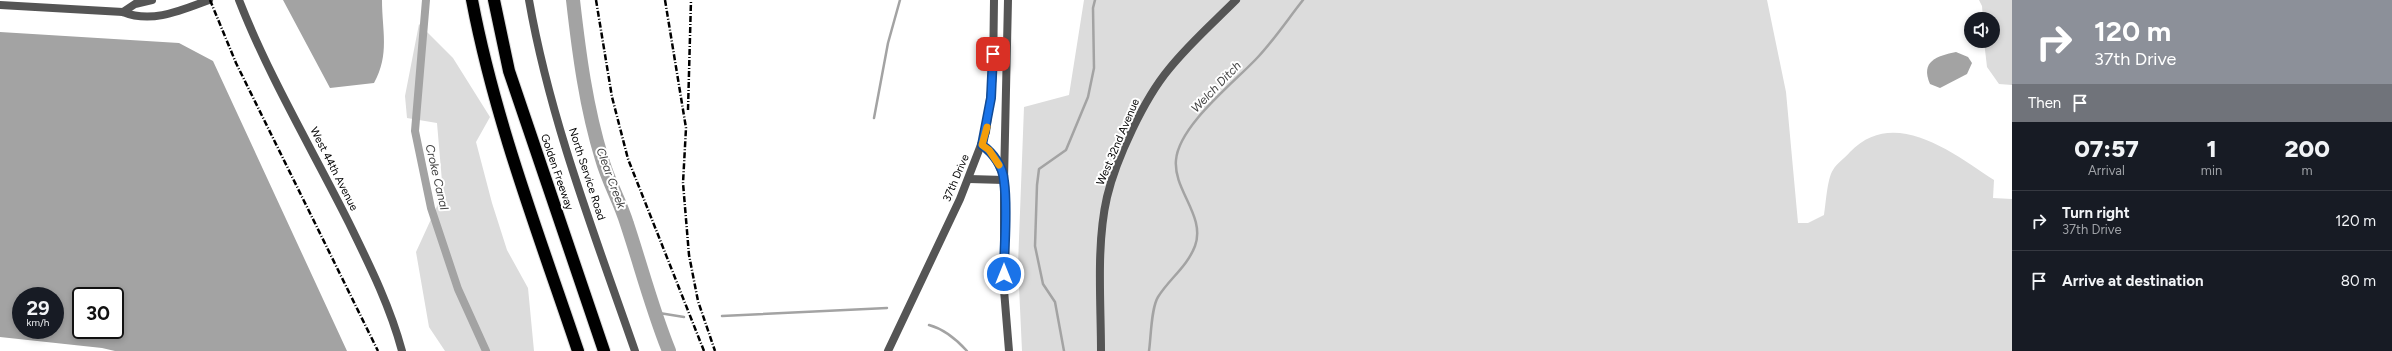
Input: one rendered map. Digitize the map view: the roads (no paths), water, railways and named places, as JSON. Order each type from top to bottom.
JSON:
[{"type":"highway","points":[[472,0],[490,85],[508,144],[578,351]]},
{"type":"highway","name":"Golden Freeway","points":[[494,0],[509,71],[604,351]]},
{"type":"street","points":[[123,12],[135,4],[152,0]]},
{"type":"street","points":[[0,5],[123,12],[138,17],[149,17],[174,12],[209,0]]},
{"type":"street","name":"West 44th Avenue","points":[[239,0],[266,62],[370,266],[391,314],[402,351]]},
{"type":"street","name":"North Service Road","points":[[529,0],[534,31],[560,127],[635,351]]},
{"type":"street","name":"37th Drive","points":[[888,351],[969,179],[982,145],[989,115],[993,76],[994,0]]},
{"type":"street","points":[[1008,0],[1004,180],[1004,290],[1009,351]]},
{"type":"street","name":"West 32nd Avenue","points":[[1101,351],[1102,243],[1107,197],[1113,177],[1156,86],[1181,54],[1236,0]]},
{"type":"street","points":[[982,145],[989,150],[997,161],[1004,180]]},
{"type":"street","points":[[969,179],[1004,180]]},
{"type":"waterway","name":"Croke Canal","points":[[426,0],[415,131],[431,208],[458,289],[486,351]]},
{"type":"waterway","name":"Clear Creek","points":[[573,0],[584,80],[596,139],[607,175],[624,216],[669,351]]},
{"type":"waterway","points":[[874,118],[888,43],[900,0]]},
{"type":"waterway","points":[[1064,351],[1055,302],[1043,284],[1035,246],[1037,185],[1039,169],[1066,150],[1088,97],[1094,68],[1093,8],[1095,0]]},
{"type":"waterway","name":"Welch Ditch","points":[[1149,351],[1154,308],[1158,297],[1183,267],[1192,253],[1197,235],[1193,214],[1179,182],[1176,171],[1176,160],[1179,147],[1197,119],[1264,50],[1303,0]]},
{"type":"waterway","points":[[722,316],[887,308]]},
{"type":"waterway","points":[[653,312],[684,317]]},
{"type":"waterway","points":[[929,325],[950,335],[967,351]]},
{"type":"railway","points":[[210,0],[236,63],[378,351]]},
{"type":"railway","points":[[596,0],[612,97],[628,159],[704,351]]},
{"type":"railway","points":[[665,0],[686,128],[683,183],[689,255],[698,301],[715,351]]},
{"type":"railway","points":[[688,110],[691,0]]}]
